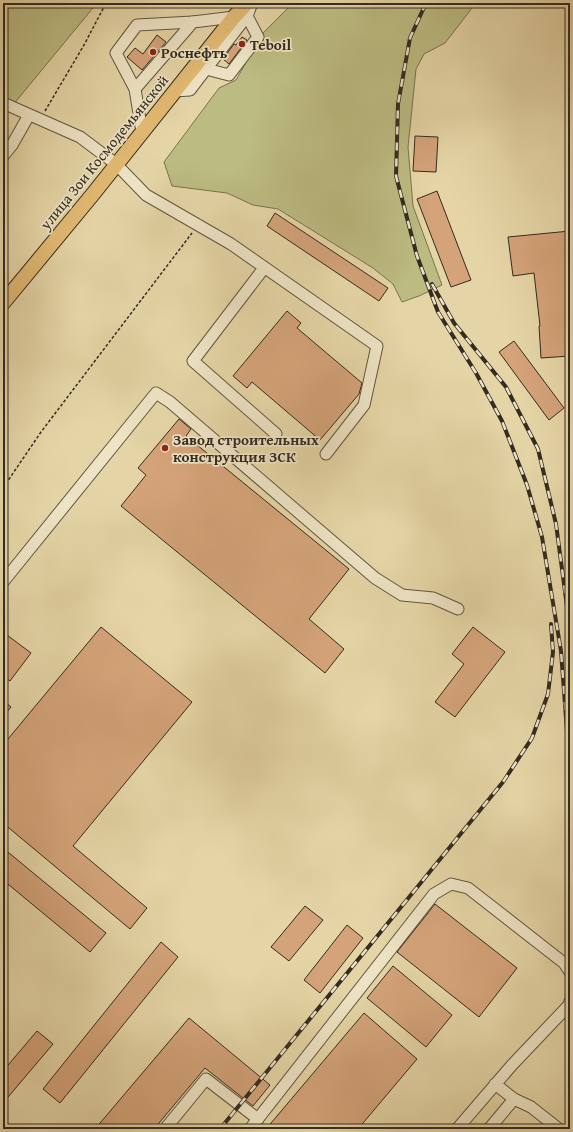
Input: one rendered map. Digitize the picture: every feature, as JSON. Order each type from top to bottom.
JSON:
[{"type":"main road","name":"улица Зои Космодемьянской","points":[[3,303],[174,92],[243,12]]},
{"type":"street","points":[[174,92],[190,90],[209,70],[228,40],[243,12],[252,3]]},
{"type":"street","points":[[142,132],[135,89],[116,53],[137,25],[193,22],[243,12]]},
{"type":"street","points":[[209,70],[229,75],[258,37],[243,12]]},
{"type":"street","points":[[135,89],[193,22]]},
{"type":"street","points":[[3,103],[80,137],[116,164],[146,195],[230,244],[377,346],[364,405],[326,454]]},
{"type":"street","points":[[3,156],[12,145],[29,115]]},
{"type":"street","points":[[264,268],[193,361],[276,434]]},
{"type":"street","points":[[3,582],[156,393],[176,408],[375,578],[402,595],[434,598],[458,609]]},
{"type":"street","points":[[250,1129],[434,894],[451,884],[468,888],[564,963],[570,972]]},
{"type":"street","points":[[457,1129],[512,1064],[569,1005],[570,1001]]},
{"type":"street","points":[[165,1129],[206,1079],[258,1119]]},
{"type":"street","points":[[496,1084],[514,1099],[531,1107],[559,1129]]},
{"type":"street","points":[[489,1129],[514,1099]]},
{"type":"path","points":[[44,122],[45,111],[84,45],[106,3]]},
{"type":"path","points":[[3,488],[42,432],[157,282],[198,225]]},
{"type":"shaded area","points":[[3,3],[97,3],[3,117]]},
{"type":"shaded area","points":[[293,3],[476,3],[445,43],[424,54],[416,69],[408,147],[413,206],[442,285],[419,296],[402,302],[393,284],[373,268],[278,209],[253,205],[227,193],[172,186],[164,162],[219,88],[236,80],[263,33]]},
{"type":"building","points":[[157,35],[166,42],[142,70],[127,57],[135,48],[143,54]]},
{"type":"building","points":[[242,37],[247,40],[229,64],[223,59],[234,44],[236,45]]},
{"type":"building","points":[[415,136],[438,137],[436,172],[413,171]]},
{"type":"building","points":[[437,191],[471,280],[451,287],[417,199]]},
{"type":"building","points":[[275,213],[388,288],[379,301],[267,226]]},
{"type":"building","points":[[570,231],[570,356],[541,358],[540,326],[534,273],[513,276],[508,237]]},
{"type":"building","points":[[287,311],[301,323],[297,328],[362,383],[359,394],[320,440],[252,382],[247,388],[233,376]]},
{"type":"building","points":[[514,341],[564,408],[549,420],[499,352]]},
{"type":"building","points":[[179,419],[191,429],[186,436],[349,569],[309,619],[344,649],[325,673],[121,506],[146,475],[138,468]]},
{"type":"building","points":[[101,627],[192,702],[73,846],[147,908],[130,929],[3,823],[3,745]]},
{"type":"building","points":[[473,627],[505,652],[455,717],[435,702],[464,664],[452,654]]},
{"type":"building","points":[[3,632],[31,653],[10,681],[3,676]]},
{"type":"building","points":[[3,700],[11,707],[3,717]]},
{"type":"building","points":[[3,848],[106,933],[90,952],[3,880]]},
{"type":"building","points":[[435,904],[517,968],[479,1017],[397,952]]},
{"type":"building","points":[[305,906],[323,920],[289,961],[271,947]]},
{"type":"building","points":[[347,925],[363,938],[320,993],[304,980]]},
{"type":"building","points":[[161,942],[178,957],[60,1103],[43,1089]]},
{"type":"building","points":[[393,966],[452,1015],[426,1047],[367,998]]},
{"type":"building","points":[[364,1013],[417,1059],[358,1129],[266,1129]]},
{"type":"building","points":[[189,1018],[270,1085],[253,1106],[205,1068],[154,1129],[95,1129]]},
{"type":"building","points":[[37,1031],[53,1044],[3,1103],[3,1071]]},
{"type":"railway","points":[[426,3],[410,38],[398,104],[396,176],[417,256],[438,312],[476,373],[502,421],[527,485],[542,537],[561,651],[570,771]]},
{"type":"railway","points":[[432,284],[454,323],[506,387],[538,449],[556,524],[570,629]]},
{"type":"railway","points":[[220,1129],[503,782],[532,738],[548,694],[553,652],[551,624]]},
{"type":"railway","points":[[565,1129],[570,1117]]},
{"type":"place","name":"Teboil","points":[[242,44]]},
{"type":"place","name":"Роснефть","points":[[153,52]]},
{"type":"place","name":"Завод строительных конструкция ЗСК","points":[[165,448]]}]
